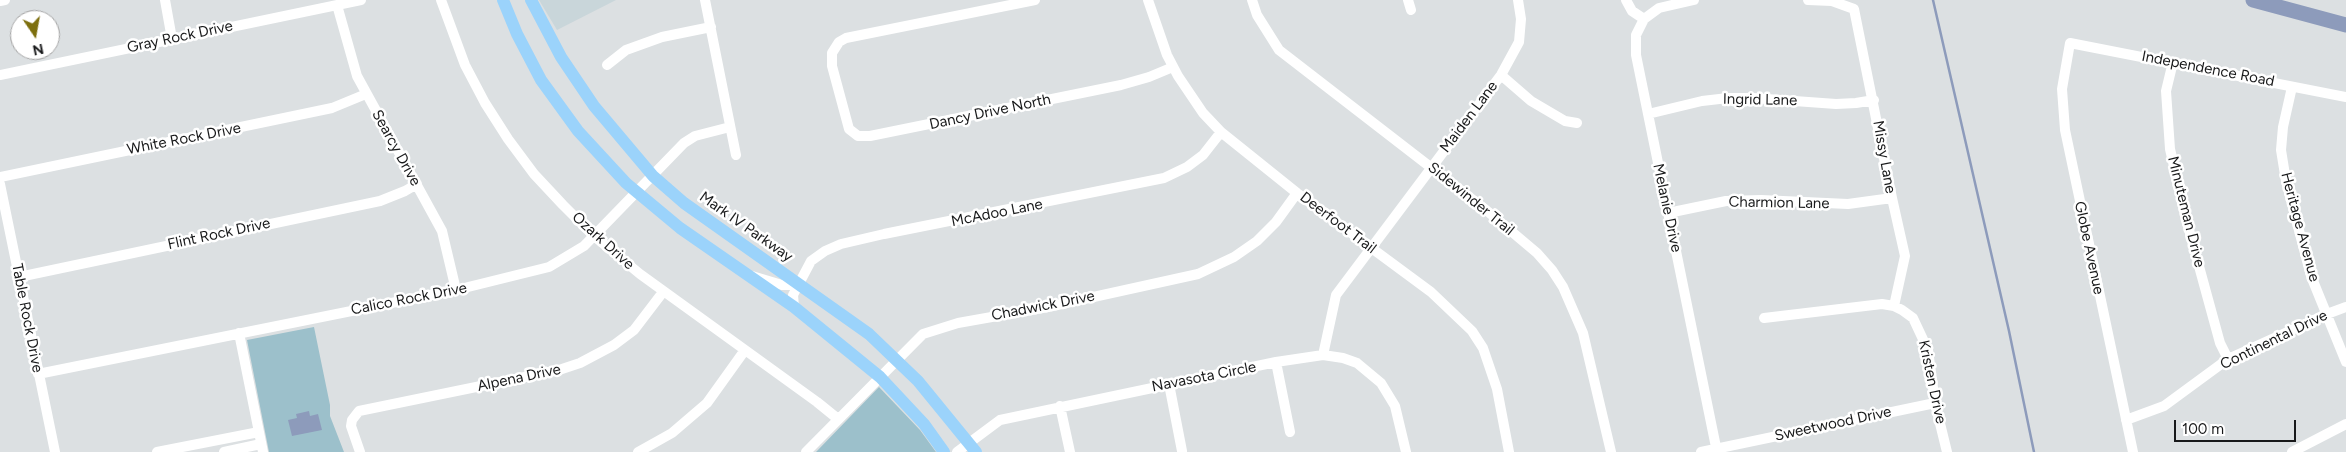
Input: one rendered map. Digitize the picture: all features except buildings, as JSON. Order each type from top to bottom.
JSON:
[{"type":"main road","points":[[504,0],[517,34],[541,80],[557,104],[578,131],[635,191],[680,228],[794,307],[880,377],[924,424],[944,452]]},
{"type":"main road","name":"Mark IV Parkway","points":[[531,0],[561,57],[594,106],[653,176],[684,203],[869,334],[918,381],[973,448]]},
{"type":"street","points":[[0,1],[5,0]]},
{"type":"street","points":[[165,0],[172,39]]},
{"type":"street","name":"Gray Rock Drive","points":[[0,75],[360,0]]},
{"type":"street","name":"Ozark Drive","points":[[441,0],[465,65],[485,103],[508,140],[534,174],[594,236],[663,292],[838,419]]},
{"type":"street","points":[[705,0],[736,155]]},
{"type":"street","name":"Dancy Drive North","points":[[1035,0],[846,38],[839,42],[832,53],[832,66],[849,129],[858,136],[870,136],[1121,85],[1174,67]]},
{"type":"street","name":"Deerfoot Trail","points":[[1148,0],[1174,67],[1203,113],[1221,132],[1297,193],[1431,292],[1472,331],[1483,348],[1498,389],[1509,452]]},
{"type":"street","name":"Sidewinder Trail","points":[[1252,0],[1257,16],[1279,50],[1432,167],[1537,253],[1552,270],[1563,287],[1585,341],[1611,452]]},
{"type":"street","name":"Maiden Lane","points":[[1323,355],[1336,295],[1501,75],[1519,42],[1521,19],[1518,0]]},
{"type":"street","points":[[1626,0],[1632,11],[1644,19],[1659,8],[1694,0]]},
{"type":"street","name":"Missy Lane","points":[[1808,0],[1832,1],[1854,9],[1905,256],[1894,306]]},
{"type":"street","name":"Searcy Drive","points":[[337,5],[351,59],[366,94],[442,232],[456,290]]},
{"type":"street","name":"Melanie Drive","points":[[1644,19],[1636,35],[1636,55],[1716,450]]},
{"type":"street","points":[[607,65],[626,50],[662,37],[711,27]]},
{"type":"street","name":"Independence Road","points":[[2070,43],[2346,97]]},
{"type":"street","name":"Globe Avenue","points":[[2070,43],[2062,89],[2065,130],[2133,452]]},
{"type":"street","name":"Minuteman Drive","points":[[2173,62],[2166,92],[2170,149],[2188,226],[2220,344],[2228,359]]},
{"type":"street","points":[[1501,75],[1532,101],[1565,121],[1577,123]]},
{"type":"street","name":"Heritage Avenue","points":[[2292,87],[2283,126],[2281,150],[2286,182],[2311,276],[2346,362]]},
{"type":"street","name":"White Rock Drive","points":[[0,177],[332,108],[366,94]]},
{"type":"street","name":"Ingrid Lane","points":[[1648,114],[1702,101],[1728,98],[1836,104],[1874,100]]},
{"type":"street","name":"Calico Rock Drive","points":[[38,374],[456,290],[549,267],[584,246],[635,191],[653,176],[684,143],[702,134],[730,127]]},
{"type":"street","name":"McAdoo Lane","points":[[794,307],[793,295],[800,285],[811,261],[825,251],[841,244],[1164,178],[1188,167],[1202,155],[1221,132]]},
{"type":"street","name":"Table Rock Drive","points":[[0,184],[55,452]]},
{"type":"street","name":"Flint Rock Drive","points":[[18,276],[380,201],[405,192],[417,184]]},
{"type":"street","name":"Chadwick Drive","points":[[806,452],[923,334],[934,330],[1198,274],[1215,267],[1257,241],[1276,222],[1297,193]]},
{"type":"street","name":"Charmion Lane","points":[[1668,213],[1726,201],[1761,200],[1848,204],[1892,198]]},
{"type":"street","points":[[747,274],[782,285],[800,285]]},
{"type":"street","name":"Alpena Drive","points":[[360,452],[353,434],[352,420],[359,412],[559,370],[580,363],[614,345],[634,330],[663,292]]},
{"type":"street","points":[[1764,318],[1866,305],[1894,306]]},
{"type":"street","name":"Kristen Drive","points":[[1894,306],[1913,318],[1928,350],[1936,403],[1947,452]]},
{"type":"street","name":"Continental Drive","points":[[2126,420],[2164,406],[2228,359],[2346,307]]},
{"type":"street","points":[[224,452],[262,448],[239,334]]},
{"type":"street","points":[[638,452],[672,433],[707,403],[745,350]]},
{"type":"street","name":"Navasota Circle","points":[[957,452],[973,448],[1000,420],[1276,362],[1323,355],[1343,358],[1357,363],[1381,383],[1395,406],[1406,452]]},
{"type":"street","points":[[1276,362],[1290,432]]},
{"type":"street","points":[[1169,384],[1182,451]]},
{"type":"street","name":"Sweetwood Drive","points":[[1700,452],[1936,403]]},
{"type":"street","points":[[1060,406],[1070,452]]},
{"type":"street","points":[[2292,452],[2346,424]]},
{"type":"street","points":[[158,452],[259,432]]},
{"type":"shaded area","points":[[539,0],[616,0],[557,30]]},
{"type":"shaded area","points":[[314,327],[330,405],[330,416],[344,452],[269,452],[247,340]]},
{"type":"shaded area","points":[[879,387],[920,430],[936,452],[816,452]]},
{"type":"shaded area","points":[[309,411],[310,416],[318,414],[322,430],[292,436],[288,420],[297,418],[296,414]]},
{"type":"waterway","points":[[1933,0],[2009,331],[2034,452]]},
{"type":"waterway","points":[[2253,0],[2346,25]]}]
